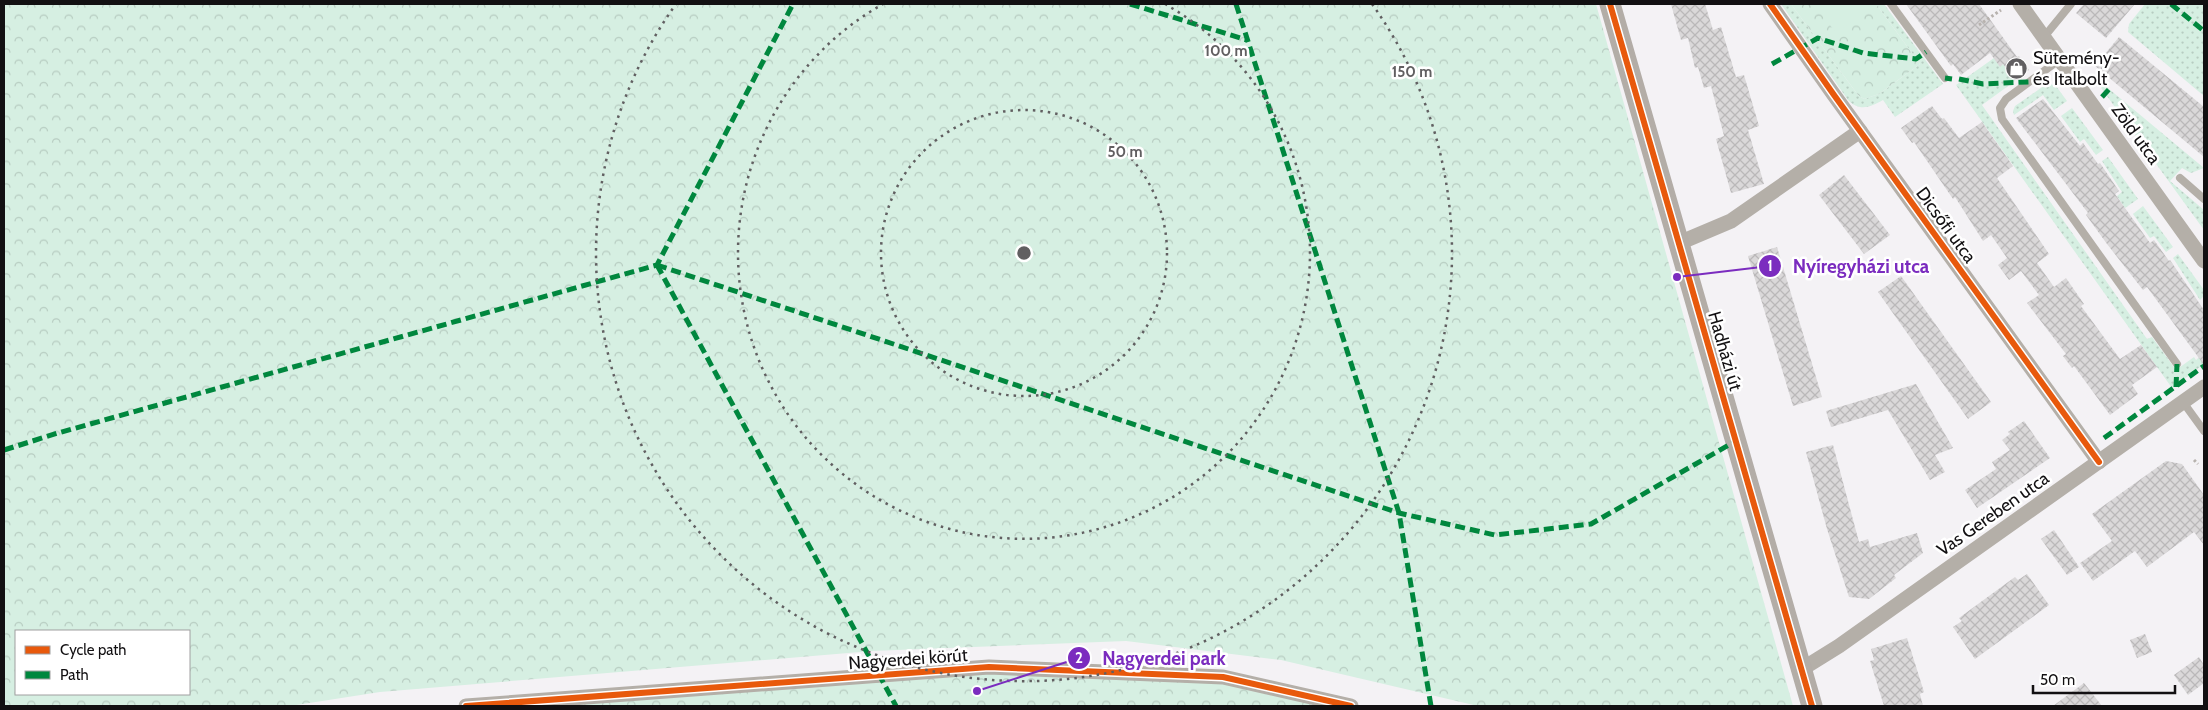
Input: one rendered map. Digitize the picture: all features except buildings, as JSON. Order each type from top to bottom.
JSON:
[{"type":"street","name":"Hadházi út","points":[[1610,4],[1734,442],[1812,706]]},
{"type":"street","name":"Dicsőfi utca","points":[[1770,4],[2099,462]]},
{"type":"street","name":"Zöld utca","points":[[2020,4],[2204,261]]},
{"type":"street","points":[[1679,243],[1731,221],[1860,131]]},
{"type":"street","name":"Vas Gereben utca","points":[[1802,669],[1839,646],[2204,387]]},
{"type":"street","name":"Nagyerdei körút","points":[[466,706],[989,668],[1223,677],[1351,706]]},
{"type":"lane","points":[[1891,4],[1944,78]]},
{"type":"lane","points":[[2044,37],[2071,4]]},
{"type":"lane","points":[[2059,60],[2006,99],[2001,105],[2000,116],[2177,364]]},
{"type":"lane","points":[[2180,178],[2204,199]]},
{"type":"lane","points":[[2184,402],[2204,431]]},
{"type":"path","points":[[1979,25],[2001,10]]},
{"type":"path","points":[[2194,460],[2198,464]]},
{"type":"green space","points":[[4,4],[1596,4],[1793,706],[1478,706],[1281,660],[1126,641],[872,651],[380,692],[290,706],[4,706]]},
{"type":"green space","points":[[1781,4],[1791,4],[1858,95],[1864,99],[1879,94],[1920,64],[1876,4],[1884,4],[1943,84],[1895,117],[1883,100],[1870,106],[1856,106],[1848,100]]},
{"type":"green space","points":[[1791,4],[1876,4],[1920,64],[1879,94],[1864,99],[1858,95]]},
{"type":"green space","points":[[1814,4],[1869,4],[1872,7],[1836,33]]},
{"type":"green space","points":[[2145,4],[2204,4],[2204,96],[2128,32],[2129,24]]},
{"type":"green space","points":[[1994,58],[2000,66],[2003,64],[2015,81],[1982,105],[2147,339],[2152,337],[2176,370],[2194,357],[2196,360],[2204,354],[2204,364],[2172,388],[1956,85]]},
{"type":"green space","points":[[2091,74],[2204,168],[2191,173],[2182,168],[2170,181],[2204,210],[2204,230]]},
{"type":"green space","points":[[2048,83],[2056,86],[2067,101],[2054,110],[2043,95],[2014,115],[2015,106]]},
{"type":"green space","points":[[2072,108],[2103,150],[2096,155],[2084,139],[2080,142],[2061,116]]},
{"type":"green space","points":[[2108,157],[2138,199],[2125,208],[2117,196],[2122,192],[2102,161]]},
{"type":"green space","points":[[2143,206],[2173,247],[2166,252],[2154,236],[2150,238],[2133,214]]},
{"type":"green space","points":[[2178,254],[2204,290],[2204,296],[2200,300],[2173,258]]},
{"type":"green space","points":[[989,667],[1223,677],[1351,706],[466,706]]},
{"type":"marked path","points":[[4,450],[58,433],[657,265],[793,4]]},
{"type":"marked path","points":[[1130,4],[1247,40]]},
{"type":"marked path","points":[[1236,4],[1399,513],[1431,706]]},
{"type":"marked path","points":[[2171,4],[2204,31]]},
{"type":"marked path","points":[[1772,64],[1818,38],[1863,53],[1916,59],[1926,52]]},
{"type":"marked path","points":[[1945,78],[1952,79]]},
{"type":"marked path","points":[[1959,79],[1983,84],[2048,81]]},
{"type":"marked path","points":[[2102,97],[2112,86]]},
{"type":"marked path","points":[[657,265],[1399,513],[1495,535],[1591,524],[1734,442]]},
{"type":"marked path","points":[[657,265],[896,706]]},
{"type":"marked path","points":[[2176,387],[2177,364]]},
{"type":"marked path","points":[[2104,438],[2204,366]]},
{"type":"cycle path","points":[[1610,4],[1812,706]]},
{"type":"cycle path","points":[[1770,4],[2099,462]]},
{"type":"cycle path","points":[[466,706],[989,667],[1223,677],[1351,706]]},
{"type":"place","name":"Sütemény- és Italbolt","points":[[2017,68]]},
{"type":"place","name":"Nyíregyházi utca","points":[[1677,277]]},
{"type":"place","name":"Nagyerdei park","points":[[977,691]]}]
